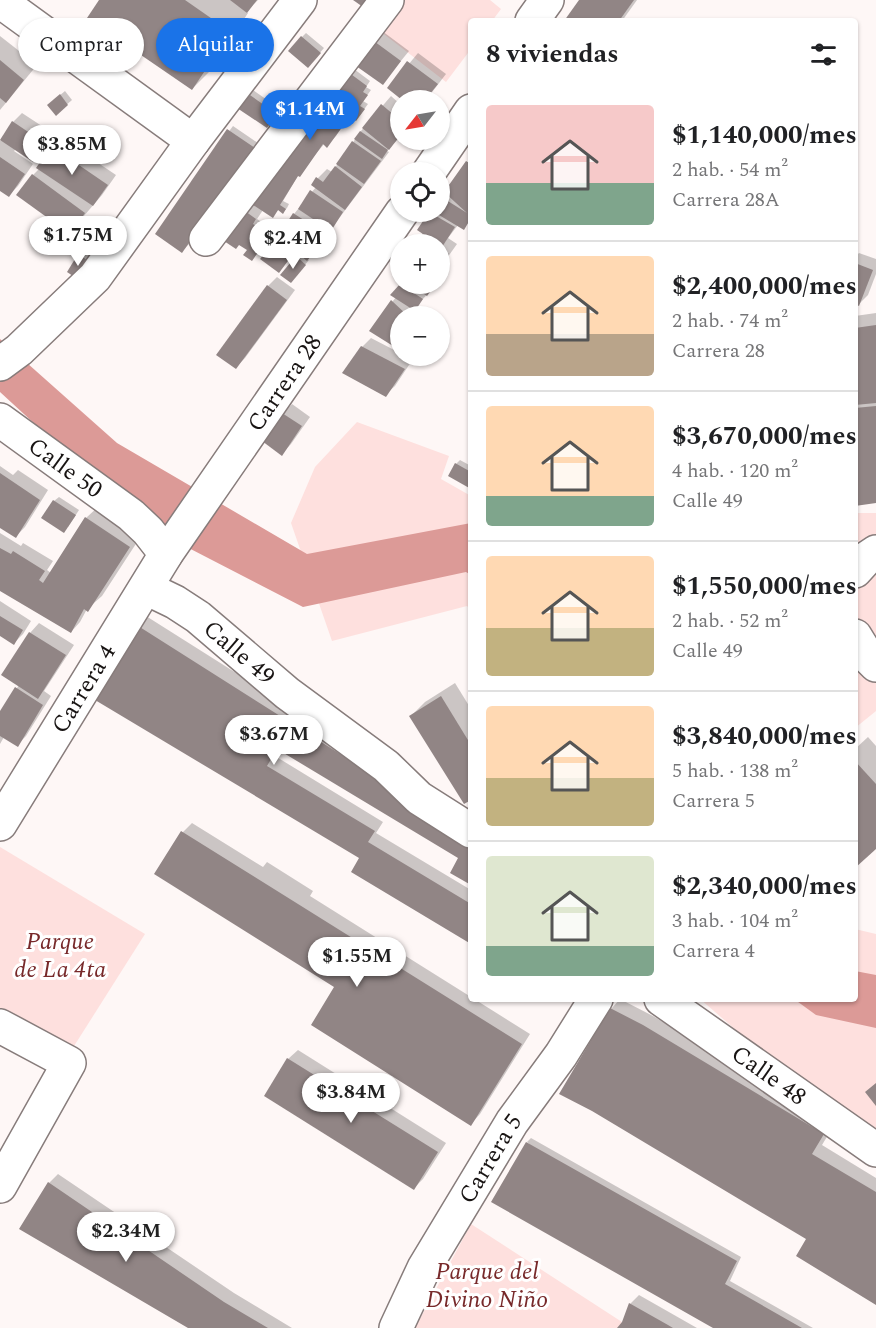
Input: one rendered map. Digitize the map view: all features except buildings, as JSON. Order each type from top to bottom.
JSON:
[{"type":"street","points":[[9,357],[95,278],[193,141],[300,0]]},
{"type":"street","points":[[206,239],[387,0]]},
{"type":"street","points":[[534,18],[547,0]]},
{"type":"street","points":[[0,1],[193,141]]},
{"type":"street","points":[[436,162],[468,115]]},
{"type":"street","name":"Carrera 28","points":[[170,549],[395,222]]},
{"type":"street","name":"Calle 50","points":[[0,420],[131,515],[170,549]]},
{"type":"street","points":[[858,542],[876,539]]},
{"type":"street","name":"Carrera 4","points":[[0,824],[170,549]]},
{"type":"street","points":[[858,568],[876,552]]},
{"type":"street","name":"Calle 49","points":[[146,588],[175,602],[198,617],[286,693],[386,766],[419,798],[468,829]]},
{"type":"street","points":[[858,641],[876,665]]},
{"type":"street","name":"Carrera 5","points":[[396,1328],[424,1268],[512,1122],[561,1055],[594,1002]]},
{"type":"street","name":"Calle 48","points":[[665,1002],[876,1150]]},
{"type":"street","points":[[0,1026],[69,1063],[0,1186]]},
{"type":"green space","points":[[398,0],[490,0],[501,9],[494,18],[468,18],[468,53],[446,82],[376,28]]},
{"type":"green space","points":[[357,422],[449,456],[441,479],[468,494],[468,607],[332,641],[291,523],[315,467]]},
{"type":"green space","points":[[858,513],[876,513],[876,711],[858,726]]},
{"type":"green space","name":"Parque de La 4ta","points":[[0,847],[145,934],[69,1054],[0,1018]]},
{"type":"green space","points":[[858,930],[876,934],[876,1137],[809,1093],[703,1002],[858,1002]]},
{"type":"green space","name":"Parque del Divino Niño","points":[[471,1224],[622,1322],[618,1328],[415,1328]]},
{"type":"shaded area","points":[[0,339],[117,443],[307,554],[468,524],[468,573],[303,607],[179,543],[87,472],[0,392]]},
{"type":"shaded area","points":[[858,972],[876,975],[876,1028],[816,1015],[798,1002],[858,1002]]}]
